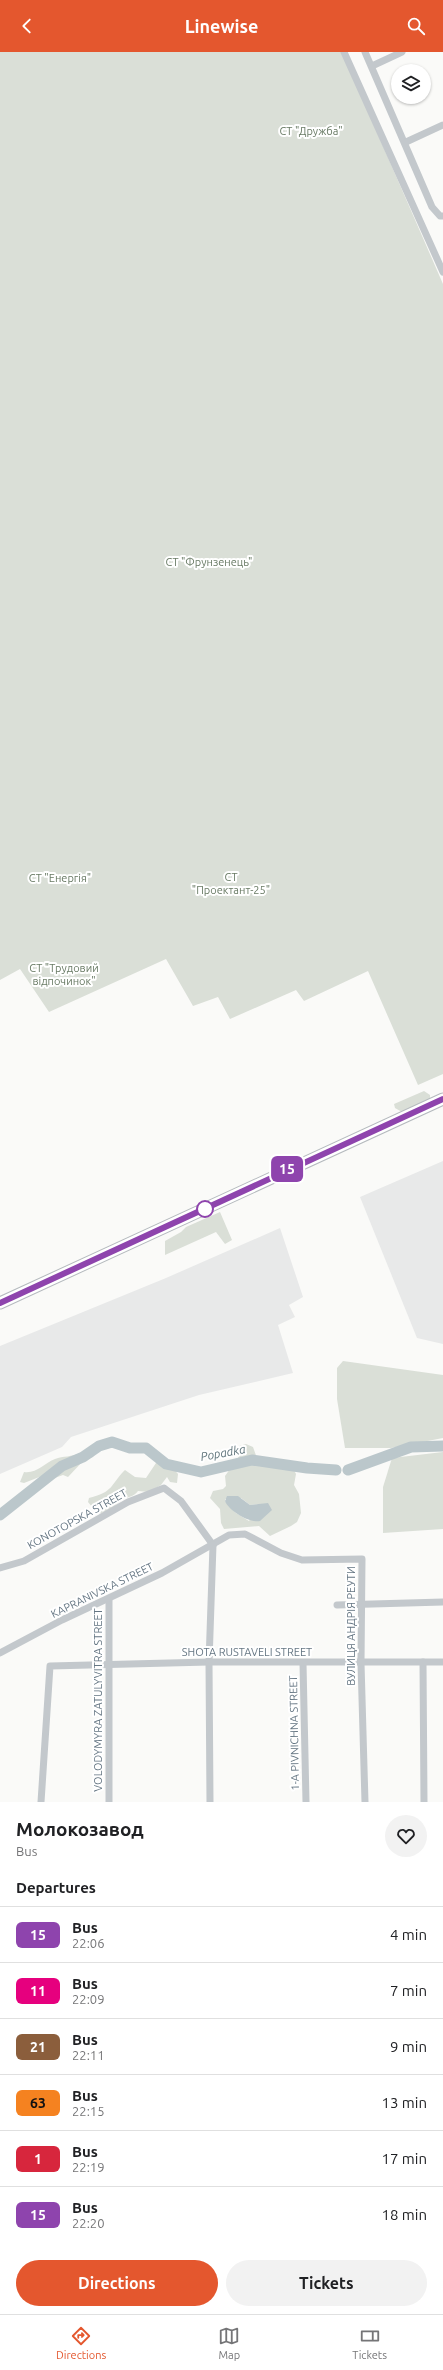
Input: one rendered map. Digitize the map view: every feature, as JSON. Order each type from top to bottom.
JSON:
[{"type":"main road","points":[[0,1303],[443,1099]]},
{"type":"street","points":[[344,52],[443,272]]},
{"type":"street","points":[[365,52],[406,142],[432,207],[440,216],[443,216]]},
{"type":"street","points":[[372,66],[402,52]]},
{"type":"street","points":[[406,142],[443,125]]},
{"type":"street","name":"KONOTOPSKA STREET","points":[[0,1568],[24,1561],[128,1502],[164,1488],[181,1501],[213,1545]]},
{"type":"street","name":"ВУЛИЦЯ АНДРІЯ РЕУТИ","points":[[213,1545],[229,1535],[245,1534],[281,1553],[302,1560],[362,1559],[361,1663],[365,1802]]},
{"type":"street","points":[[210,1802],[209,1662],[213,1545]]},
{"type":"street","name":"KAPRANIVSKA STREET","points":[[0,1653],[213,1545]]},
{"type":"street","name":"VOLODYMYRA ZATULYVITRA STREET","points":[[109,1599],[109,1802]]},
{"type":"street","points":[[336,1605],[443,1602]]},
{"type":"street","name":"SHOTA RUSTAVELI STREET","points":[[41,1802],[50,1666],[209,1662],[443,1662]]},
{"type":"street","points":[[423,1662],[424,1802]]},
{"type":"street","name":"1-A PIVNICHNA STREET","points":[[303,1663],[306,1802]]},
{"type":"shaded area","points":[[443,1161],[443,1344],[417,1338],[360,1197]]},
{"type":"shaded area","points":[[280,1228],[303,1297],[289,1305],[295,1317],[278,1325],[293,1373],[199,1395],[71,1437],[62,1447],[0,1474],[0,1346],[166,1278]]},
{"type":"shaded area","points":[[227,1496],[238,1496],[250,1505],[268,1503],[272,1510],[260,1521],[250,1520],[240,1516],[227,1505],[225,1501]]},
{"type":"green space","name":"СТ \"Фрунзенець\"","points":[[0,52],[342,52],[443,284],[443,1074],[418,1085],[368,971],[304,1001],[296,990],[230,1019],[218,997],[193,1006],[166,959],[49,1012],[20,969],[0,980]]},
{"type":"green space","points":[[424,1091],[430,1095],[430,1099],[402,1112],[395,1108],[394,1104]]},
{"type":"green space","points":[[220,1212],[232,1240],[225,1244],[216,1232],[165,1255],[165,1241],[181,1232],[186,1227]]},
{"type":"green space","points":[[343,1361],[443,1375],[443,1438],[391,1448],[345,1448],[337,1399],[337,1368]]},
{"type":"green space","points":[[98,1443],[100,1447],[93,1457],[83,1461],[68,1477],[63,1475],[52,1479],[42,1476],[24,1483],[20,1482],[24,1472],[36,1470],[55,1459],[83,1452],[92,1445]]},
{"type":"green space","points":[[246,1444],[253,1447],[259,1464],[291,1464],[296,1474],[294,1485],[299,1494],[301,1513],[297,1522],[270,1536],[259,1526],[224,1529],[221,1523],[220,1509],[210,1498],[213,1491],[223,1489],[226,1486],[225,1476],[240,1455],[236,1447]],"holes":[[[241,1498],[250,1505],[258,1504],[249,1521],[236,1513],[225,1501],[225,1499]]]},
{"type":"green space","points":[[443,1452],[443,1529],[383,1533],[383,1487],[392,1458]]},
{"type":"green space","points":[[160,1457],[169,1463],[178,1474],[177,1483],[170,1482],[167,1477],[161,1485],[149,1492],[138,1491],[134,1495],[123,1499],[109,1510],[98,1514],[88,1502],[89,1498],[108,1490],[125,1470],[135,1477],[146,1478]]},
{"type":"waterway","name":"Popadka","points":[[0,1515],[62,1466],[83,1457],[99,1446],[112,1442],[130,1448],[146,1448],[166,1464],[201,1472],[252,1460],[307,1468],[336,1470]]},
{"type":"waterway","name":"Popadka","points":[[348,1470],[411,1447],[443,1446]]},
{"type":"bus line","name":"15","points":[[0,1303],[205,1209],[272,1176],[443,1099]]},
{"type":"park label","name":"СТ \"Дружба\"","points":[[311,131]]},
{"type":"park label","name":"СТ \"Енергія\"","points":[[60,878]]},
{"type":"park label","name":"СТ \"Проектант-25\"","points":[[231,883]]},
{"type":"park label","name":"СТ \"Трудовий відпочинок\"","points":[[64,974]]}]
